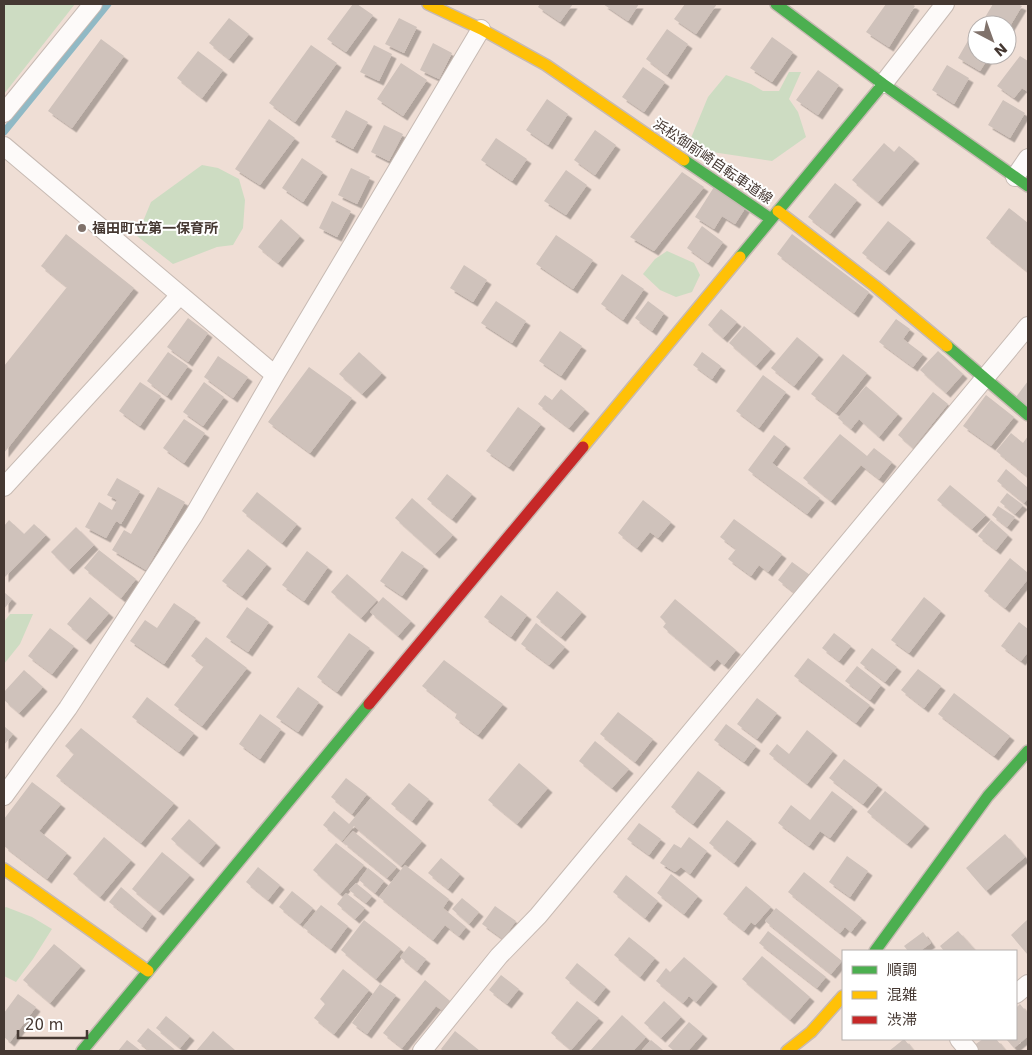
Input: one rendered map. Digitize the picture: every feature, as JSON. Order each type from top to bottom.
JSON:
[{"type":"street","points":[[4,113],[93,4]]},
{"type":"street","name":"浜松御前崎自転車道線","points":[[428,4],[481,29],[546,65],[775,215],[875,286],[1028,415]]},
{"type":"street","points":[[776,4],[883,84],[1022,182],[1028,158]]},
{"type":"street","points":[[82,1051],[883,84],[945,4]]},
{"type":"street","points":[[4,796],[68,708],[183,531],[481,29]]},
{"type":"street","points":[[4,146],[275,375]]},
{"type":"street","points":[[4,487],[180,295]]},
{"type":"street","points":[[422,1051],[499,956],[538,916],[1028,326]]},
{"type":"street","points":[[884,947],[988,796],[1028,750]]},
{"type":"street","points":[[4,869],[148,972]]},
{"type":"street","points":[[1017,993],[1028,984]]},
{"type":"street","points":[[787,1051],[810,1032],[842,997]]},
{"type":"street","points":[[960,1040],[969,1051]]},
{"type":"green space","points":[[4,4],[75,4],[4,94]]},
{"type":"green space","points":[[789,72],[801,72],[789,99],[798,112],[806,137],[772,161],[712,152],[691,138],[708,97],[726,75],[751,84],[763,91],[779,91]]},
{"type":"green space","points":[[202,165],[218,168],[239,179],[245,200],[243,228],[233,245],[217,247],[173,264],[137,236],[151,202]]},
{"type":"green space","points":[[667,251],[694,263],[700,275],[692,292],[676,297],[660,290],[643,274],[655,259]]},
{"type":"green space","points":[[10,614],[33,614],[20,644],[4,664],[4,622]]},
{"type":"green space","points":[[6,907],[32,917],[52,929],[16,982],[4,976],[4,908]]},
{"type":"building","points":[[353,4],[357,4],[373,15],[346,52],[327,39]]},
{"type":"building","points":[[540,4],[573,4],[560,22],[538,7]]},
{"type":"building","points":[[603,4],[639,4],[628,21]]},
{"type":"building","points":[[685,4],[717,4],[696,34],[674,19]]},
{"type":"building","points":[[886,4],[912,4],[915,6],[889,47],[866,32]]},
{"type":"building","points":[[993,4],[1018,4],[1022,6],[1017,15],[986,15]]},
{"type":"building","points":[[229,18],[249,34],[229,59],[209,43]]},
{"type":"building","points":[[399,18],[417,27],[404,53],[385,44]]},
{"type":"building","points":[[667,29],[688,44],[667,75],[646,59]]},
{"type":"building","points":[[772,37],[793,52],[772,82],[750,68]]},
{"type":"building","points":[[101,39],[124,56],[72,128],[48,111]]},
{"type":"building","points":[[967,42],[967,63],[958,58]]},
{"type":"building","points":[[433,43],[452,53],[439,79],[420,70]]},
{"type":"building","points":[[311,45],[337,63],[295,122],[269,103]]},
{"type":"building","points":[[374,45],[392,54],[379,81],[360,72]]},
{"type":"building","points":[[198,51],[223,70],[202,98],[177,78]]},
{"type":"building","points":[[1020,56],[1028,61],[1028,92],[1022,88],[1014,98],[997,86],[1013,65],[1017,65],[1017,60]]},
{"type":"building","points":[[401,63],[427,80],[403,116],[377,99]]},
{"type":"building","points":[[947,65],[969,78],[954,104],[932,90]]},
{"type":"building","points":[[970,65],[984,65],[980,71]]},
{"type":"building","points":[[643,67],[665,82],[644,112],[622,97]]},
{"type":"building","points":[[818,70],[839,85],[818,115],[796,100]]},
{"type":"building","points":[[547,99],[568,114],[548,145],[526,130]]},
{"type":"building","points":[[1003,100],[1025,113],[1010,138],[988,125]]},
{"type":"building","points":[[346,110],[368,122],[353,149],[331,137]]},
{"type":"building","points":[[269,119],[295,138],[260,185],[235,169]]},
{"type":"building","points":[[384,125],[403,134],[389,161],[371,152]]},
{"type":"building","points":[[595,130],[616,145],[595,175],[574,160]]},
{"type":"building","points":[[496,138],[527,159],[512,181],[481,160]]},
{"type":"building","points":[[884,143],[894,152],[899,146],[915,159],[878,202],[852,180]]},
{"type":"building","points":[[302,158],[323,172],[303,202],[282,188]]},
{"type":"building","points":[[351,168],[370,177],[357,204],[338,195]]},
{"type":"building","points":[[566,170],[587,185],[566,215],[544,201]]},
{"type":"building","points":[[682,172],[704,187],[654,251],[630,237]]},
{"type":"building","points":[[835,183],[857,200],[830,234],[808,217]]},
{"type":"building","points":[[714,187],[746,207],[735,224],[722,216],[714,229],[695,217]]},
{"type":"building","points":[[332,201],[351,211],[337,237],[319,228]]},
{"type":"building","points":[[1009,208],[1028,223],[1028,272],[986,238]]},
{"type":"building","points":[[281,219],[300,236],[278,263],[258,247]]},
{"type":"building","points":[[888,221],[911,239],[885,271],[862,253]]},
{"type":"building","points":[[702,226],[723,242],[708,263],[687,248]]},
{"type":"building","points":[[66,234],[134,288],[4,453],[4,366],[67,287],[41,266]]},
{"type":"building","points":[[792,234],[869,292],[854,313],[777,254]]},
{"type":"building","points":[[556,235],[593,260],[573,289],[536,264]]},
{"type":"building","points":[[464,265],[487,280],[473,302],[450,288]]},
{"type":"building","points":[[622,274],[644,289],[623,320],[601,304]]},
{"type":"building","points":[[496,301],[526,321],[512,343],[481,323]]},
{"type":"building","points":[[648,301],[664,313],[652,331],[635,318]]},
{"type":"building","points":[[721,309],[737,322],[723,338],[708,325]]},
{"type":"building","points":[[188,318],[208,333],[188,362],[167,347]]},
{"type":"building","points":[[896,319],[910,329],[903,339],[923,354],[913,367],[879,342]]},
{"type":"building","points":[[744,326],[771,349],[756,366],[729,343]]},
{"type":"building","points":[[560,331],[582,346],[561,376],[539,361]]},
{"type":"building","points":[[797,337],[819,355],[794,386],[771,368]]},
{"type":"building","points":[[938,351],[963,374],[946,393],[920,370]]},
{"type":"building","points":[[168,352],[188,366],[167,396],[147,381]]},
{"type":"building","points":[[359,352],[382,373],[362,394],[339,374]]},
{"type":"building","points":[[702,352],[721,366],[712,379],[693,365]]},
{"type":"building","points":[[843,354],[867,373],[836,413],[811,394]]},
{"type":"building","points":[[218,356],[248,377],[233,398],[204,377]]},
{"type":"building","points":[[309,367],[352,398],[310,453],[268,422]]},
{"type":"building","points":[[763,375],[786,392],[759,428],[736,411]]},
{"type":"building","points":[[1028,381],[1028,406],[1016,397]]},
{"type":"building","points":[[140,382],[161,396],[140,426],[119,411]]},
{"type":"building","points":[[204,382],[224,397],[203,426],[183,412]]},
{"type":"building","points":[[866,386],[898,414],[879,437],[859,419],[851,429],[838,418]]},
{"type":"building","points":[[561,389],[585,409],[569,428],[538,404],[545,395],[552,400]]},
{"type":"building","points":[[933,392],[948,404],[913,448],[898,435]]},
{"type":"building","points":[[986,395],[1014,417],[991,446],[963,426]]},
{"type":"building","points":[[518,407],[541,424],[509,467],[486,451]]},
{"type":"building","points":[[184,419],[205,433],[184,463],[163,448]]},
{"type":"building","points":[[1011,433],[1023,443],[1028,436],[1028,477],[996,451]]},
{"type":"building","points":[[840,434],[867,456],[874,448],[892,462],[879,479],[861,465],[831,501],[803,478]]},
{"type":"building","points":[[774,435],[786,444],[772,463],[820,498],[807,514],[748,470]]},
{"type":"building","points":[[1006,469],[1028,488],[1028,498],[1024,503],[997,481]]},
{"type":"building","points":[[447,474],[472,494],[452,519],[427,499]]},
{"type":"building","points":[[117,478],[140,491],[121,524],[116,521],[106,538],[85,527],[99,502],[112,510],[117,500],[107,495]]},
{"type":"building","points":[[950,485],[986,515],[972,529],[937,500]]},
{"type":"building","points":[[158,487],[185,502],[146,570],[112,550],[124,530],[131,534]]},
{"type":"building","points":[[257,492],[297,524],[282,543],[242,511]]},
{"type":"building","points":[[1007,493],[1023,505],[1015,514],[1000,502]]},
{"type":"building","points":[[412,498],[453,535],[435,554],[395,518]]},
{"type":"building","points":[[643,500],[671,522],[658,538],[650,532],[637,548],[618,533]]},
{"type":"building","points":[[998,506],[1015,517],[1007,527],[992,515]]},
{"type":"building","points":[[734,519],[782,554],[768,572],[759,565],[751,576],[728,559],[736,549],[720,537]]},
{"type":"building","points":[[9,520],[24,534],[34,524],[46,535],[4,578],[4,526]]},
{"type":"building","points":[[991,520],[1008,535],[996,550],[978,536]]},
{"type":"building","points":[[76,527],[94,545],[69,570],[51,552]]},
{"type":"building","points":[[248,549],[267,564],[242,596],[222,581]]},
{"type":"building","points":[[99,550],[136,579],[121,598],[84,568]]},
{"type":"building","points":[[307,551],[328,567],[304,601],[282,585]]},
{"type":"building","points":[[402,551],[424,566],[402,596],[380,581]]},
{"type":"building","points":[[1010,558],[1028,573],[1028,579],[1005,608],[984,591]]},
{"type":"building","points":[[792,562],[810,575],[796,594],[778,580]]},
{"type":"building","points":[[347,574],[377,600],[361,618],[331,592]]},
{"type":"building","points":[[557,591],[582,612],[561,637],[536,617]]},
{"type":"building","points":[[4,592],[12,599],[4,609]]},
{"type":"building","points":[[501,595],[527,615],[511,637],[484,617]]},
{"type":"building","points":[[90,597],[109,613],[86,640],[67,624]]},
{"type":"building","points":[[383,597],[411,621],[398,636],[370,612]]},
{"type":"building","points":[[924,597],[941,611],[909,653],[891,640]]},
{"type":"building","points":[[675,599],[736,650],[724,665],[717,659],[710,667],[663,627],[666,623],[660,617]]},
{"type":"building","points":[[174,603],[196,618],[164,664],[130,641],[145,620],[157,628]]},
{"type":"building","points":[[247,607],[269,622],[248,652],[226,637]]},
{"type":"building","points":[[1019,622],[1028,629],[1028,652],[1021,661],[1001,646]]},
{"type":"building","points":[[536,623],[565,647],[549,665],[521,644]]},
{"type":"building","points":[[50,628],[74,646],[52,674],[28,656]]},
{"type":"building","points":[[349,633],[370,648],[337,692],[317,677]]},
{"type":"building","points":[[834,633],[851,646],[839,661],[822,648]]},
{"type":"building","points":[[206,637],[247,668],[202,726],[174,705],[204,666],[191,656]]},
{"type":"building","points":[[872,648],[897,667],[885,682],[860,663]]},
{"type":"building","points":[[808,658],[870,705],[856,723],[794,676]]},
{"type":"building","points":[[444,660],[503,704],[478,735],[455,718],[457,713],[422,686]]},
{"type":"building","points":[[857,666],[881,685],[870,700],[845,681]]},
{"type":"building","points":[[918,669],[941,686],[924,708],[901,690]]},
{"type":"building","points":[[24,670],[43,687],[19,713],[4,700],[4,692]]},
{"type":"building","points":[[298,687],[319,702],[298,732],[276,717]]},
{"type":"building","points":[[954,693],[1010,736],[994,756],[938,714]]},
{"type":"building","points":[[147,697],[194,733],[179,752],[132,717]]},
{"type":"building","points":[[757,698],[777,713],[757,739],[737,724]]},
{"type":"building","points":[[618,712],[653,739],[635,762],[600,734]]},
{"type":"building","points":[[260,714],[281,729],[260,759],[239,744]]},
{"type":"building","points":[[726,724],[756,746],[744,762],[714,740]]},
{"type":"building","points":[[4,726],[13,734],[4,745]]},
{"type":"building","points":[[81,728],[174,803],[141,843],[56,776],[74,754],[65,746]]},
{"type":"building","points":[[807,730],[833,751],[807,784],[769,754],[777,744],[789,754]]},
{"type":"building","points":[[595,741],[629,769],[612,788],[579,761]]},
{"type":"building","points":[[844,759],[878,785],[863,804],[829,778]]},
{"type":"building","points":[[519,763],[548,788],[517,824],[488,800]]},
{"type":"building","points":[[698,771],[721,788],[693,824],[671,807]]},
{"type":"building","points":[[346,778],[367,794],[352,814],[331,797]]},
{"type":"building","points":[[32,782],[61,804],[39,831],[67,853],[47,879],[4,846],[4,819]]},
{"type":"building","points":[[409,783],[429,799],[412,821],[391,804]]},
{"type":"building","points":[[832,791],[853,807],[830,838],[820,831],[809,846],[778,823],[791,805],[810,820]]},
{"type":"building","points":[[885,791],[925,824],[907,844],[867,812]]},
{"type":"building","points":[[371,798],[422,841],[401,866],[354,826],[342,841],[323,825],[334,811],[349,824]]},
{"type":"building","points":[[189,819],[216,843],[199,863],[171,839]]},
{"type":"building","points":[[727,820],[752,839],[734,863],[709,843]]},
{"type":"building","points":[[639,823],[661,839],[649,855],[627,839]]},
{"type":"building","points":[[353,831],[397,867],[387,878],[343,842]]},
{"type":"building","points":[[1005,834],[1025,857],[986,891],[966,868]]},
{"type":"building","points":[[104,837],[131,860],[100,897],[73,874]]},
{"type":"building","points":[[689,837],[707,851],[690,874],[681,867],[675,872],[660,863],[674,844],[681,848]]},
{"type":"building","points":[[336,843],[364,865],[340,894],[313,870]]},
{"type":"building","points":[[162,852],[190,875],[159,911],[132,889]]},
{"type":"building","points":[[847,856],[868,871],[850,897],[829,882]]},
{"type":"building","points":[[441,858],[460,874],[448,889],[428,873]]},
{"type":"building","points":[[405,865],[449,899],[443,908],[466,927],[459,936],[445,925],[433,940],[379,897]]},
{"type":"building","points":[[258,867],[280,885],[268,900],[246,882]]},
{"type":"building","points":[[368,868],[384,881],[375,893],[359,880]]},
{"type":"building","points":[[804,872],[862,918],[851,932],[845,927],[840,933],[788,892]]},
{"type":"building","points":[[671,874],[698,896],[684,914],[657,893]]},
{"type":"building","points":[[626,875],[658,901],[645,918],[613,892]]},
{"type":"building","points":[[356,883],[372,896],[366,903],[349,890]]},
{"type":"building","points":[[746,886],[771,907],[755,925],[751,922],[744,931],[723,914]]},
{"type":"building","points":[[121,887],[152,914],[142,928],[109,902]]},
{"type":"building","points":[[292,891],[313,908],[300,924],[279,907]]},
{"type":"building","points":[[346,893],[365,908],[355,919],[337,904]]},
{"type":"building","points":[[462,898],[479,912],[469,924],[452,909]]},
{"type":"building","points":[[321,905],[348,926],[331,949],[303,927]]},
{"type":"building","points":[[495,906],[516,921],[503,939],[482,924]]},
{"type":"building","points":[[776,908],[842,961],[831,974],[765,921]]},
{"type":"building","points":[[1028,919],[1028,955],[1011,935]]},
{"type":"building","points":[[364,920],[401,949],[376,979],[341,950]]},
{"type":"building","points":[[768,931],[826,977],[817,988],[759,943]]},
{"type":"building","points":[[958,931],[975,950],[943,950],[940,946]]},
{"type":"building","points":[[923,932],[931,943],[921,950],[907,950],[904,946]]},
{"type":"building","points":[[629,937],[655,958],[640,977],[614,955]]},
{"type":"building","points":[[54,944],[81,966],[50,1003],[23,980]]},
{"type":"building","points":[[409,946],[426,959],[417,971],[400,957]]},
{"type":"building","points":[[762,956],[810,997],[790,1020],[742,979]]},
{"type":"building","points":[[684,957],[713,982],[696,1002],[689,996],[683,1003],[656,981],[666,968],[670,972]]},
{"type":"building","points":[[577,963],[606,987],[594,1002],[565,978]]},
{"type":"building","points":[[343,969],[369,990],[334,1034],[314,1018],[325,1004],[320,999]]},
{"type":"building","points":[[501,975],[519,989],[507,1004],[489,990]]},
{"type":"building","points":[[425,980],[450,1001],[443,1011],[436,1006],[402,1048],[383,1033]]},
{"type":"building","points":[[380,984],[396,995],[367,1034],[352,1023]]},
{"type":"building","points":[[18,994],[36,1007],[10,1042],[4,1037],[4,1013]]},
{"type":"building","points":[[577,1001],[599,1018],[571,1050],[551,1033]]},
{"type":"building","points":[[664,1001],[681,1017],[661,1038],[644,1023]]},
{"type":"building","points":[[1020,1004],[1028,1014],[1028,1036],[1014,1048],[1007,1040],[1017,1040],[1017,1007]]},
{"type":"building","points":[[622,1015],[646,1037],[633,1051],[590,1051]]},
{"type":"building","points":[[166,1016],[190,1036],[180,1048],[156,1028]]},
{"type":"building","points":[[689,1022],[703,1034],[688,1051],[674,1051],[668,1046]]},
{"type":"building","points":[[148,1028],[174,1049],[173,1051],[150,1051],[137,1041]]},
{"type":"building","points":[[213,1031],[236,1051],[196,1051]]},
{"type":"building","points":[[455,1031],[480,1051],[443,1051],[441,1049]]},
{"type":"building","points":[[127,1040],[141,1051],[118,1051]]},
{"type":"building","points":[[651,1040],[664,1051],[641,1051]]},
{"type":"building","points":[[905,1040],[914,1051],[889,1051]]},
{"type":"building","points":[[982,1040],[997,1040],[1006,1051],[977,1051],[973,1046]]},
{"type":"waterway","points":[[4,132],[108,4]]},
{"type":"traffic: fast","points":[[776,4],[883,84],[1028,186]]},
{"type":"traffic: fast","points":[[740,257],[883,84]]},
{"type":"traffic: fast","points":[[684,160],[771,219]]},
{"type":"traffic: fast","points":[[947,346],[1028,415]]},
{"type":"traffic: fast","points":[[82,1051],[369,704]]},
{"type":"traffic: fast","points":[[876,950],[988,796],[1028,751]]},
{"type":"traffic: slow","points":[[428,4],[481,29],[546,65],[684,160]]},
{"type":"traffic: slow","points":[[778,211],[875,286],[947,346]]},
{"type":"traffic: slow","points":[[583,447],[740,257]]},
{"type":"traffic: slow","points":[[4,869],[148,971]]},
{"type":"traffic: slow","points":[[787,1051],[811,1032],[842,997]]},
{"type":"traffic: jam","points":[[369,704],[583,447]]},
{"type":"place","name":"福田町立第一保育所","points":[[82,228]]}]
